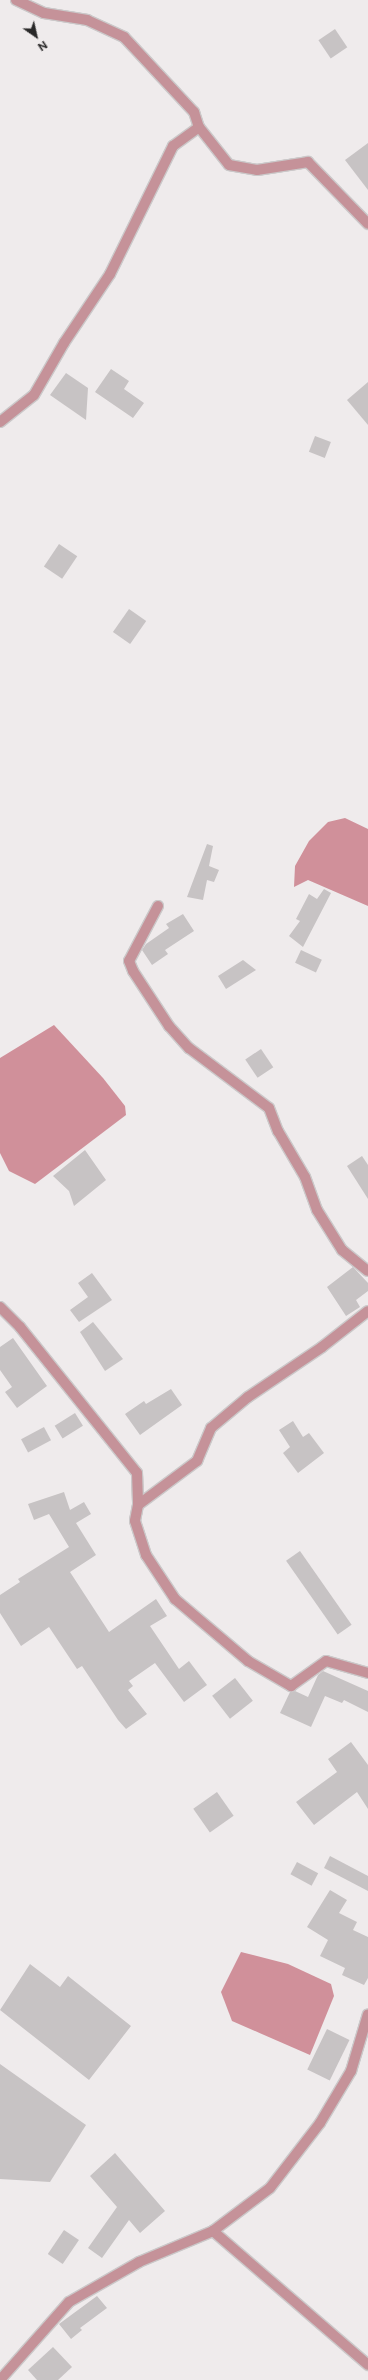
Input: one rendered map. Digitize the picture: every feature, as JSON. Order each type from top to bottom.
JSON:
[{"type":"street","points":[[16,0],[44,13],[87,20],[124,37],[194,112],[199,127],[229,166],[257,170],[308,162],[368,224]]},
{"type":"street","points":[[0,422],[34,395],[64,343],[110,274],[173,146],[199,127]]},
{"type":"street","points":[[158,906],[129,961],[133,971],[169,1026],[189,1048],[269,1108],[278,1131],[305,1177],[317,1210],[342,1250],[368,1272]]},
{"type":"street","points":[[0,1307],[20,1327],[137,1473],[138,1505],[135,1521],[146,1555],[175,1599],[248,1661],[291,1686],[326,1661],[368,1673]]},
{"type":"street","points":[[138,1505],[197,1461],[211,1428],[248,1397],[322,1347],[368,1311]]},
{"type":"street","points":[[0,2380],[69,2302],[140,2262],[214,2231],[270,2188],[320,2123],[351,2071],[368,2014]]},
{"type":"street","points":[[214,2231],[368,2365]]},
{"type":"shaded area","points":[[345,818],[368,829],[368,906],[308,880],[294,887],[295,866],[309,841],[328,822]]},
{"type":"shaded area","points":[[54,1025],[103,1078],[125,1106],[126,1115],[35,1184],[9,1171],[0,1153],[0,1058]]},
{"type":"shaded area","points":[[241,1952],[288,1964],[331,1984],[334,1996],[310,2055],[232,2021],[221,1992]]},
{"type":"building","points":[[335,29],[347,47],[331,58],[318,40]]},
{"type":"building","points":[[368,143],[368,190],[345,160]]},
{"type":"building","points":[[111,369],[129,381],[124,389],[144,403],[133,418],[95,392]]},
{"type":"building","points":[[66,373],[88,388],[86,420],[50,395]]},
{"type":"building","points":[[368,382],[368,425],[347,400]]},
{"type":"building","points":[[315,436],[331,442],[325,458],[309,452]]},
{"type":"building","points":[[59,544],[77,556],[62,579],[44,566]]},
{"type":"building","points":[[129,609],[146,621],[130,644],[113,632]]},
{"type":"building","points":[[207,844],[213,846],[209,866],[219,870],[214,882],[207,880],[203,900],[187,897]]},
{"type":"building","points":[[324,889],[331,893],[303,947],[289,936],[300,921],[296,919],[309,894],[317,899]]},
{"type":"building","points":[[183,914],[194,931],[165,950],[168,954],[152,965],[142,950],[146,944],[169,928],[166,924]]},
{"type":"building","points":[[301,950],[322,960],[316,972],[295,963]]},
{"type":"building","points":[[243,960],[256,970],[226,989],[218,976]]},
{"type":"building","points":[[261,1049],[273,1067],[258,1078],[245,1060]]},
{"type":"building","points":[[85,1150],[106,1180],[74,1206],[69,1191],[53,1176]]},
{"type":"building","points":[[362,1156],[368,1165],[368,1199],[347,1166]]},
{"type":"building","points":[[353,1267],[368,1283],[368,1291],[356,1300],[360,1307],[346,1316],[327,1287]]},
{"type":"building","points":[[92,1273],[112,1300],[79,1322],[70,1310],[88,1297],[78,1283]]},
{"type":"building","points":[[93,1322],[123,1359],[105,1371],[80,1332]]},
{"type":"building","points":[[13,1338],[47,1386],[17,1408],[5,1392],[12,1387],[0,1370],[0,1347]]},
{"type":"building","points":[[171,1389],[182,1405],[140,1435],[125,1414],[144,1401],[146,1404]]},
{"type":"building","points":[[75,1413],[83,1426],[63,1438],[55,1426]]},
{"type":"building","points":[[293,1421],[303,1437],[309,1433],[324,1453],[298,1473],[283,1453],[290,1447],[279,1430]]},
{"type":"building","points":[[44,1427],[51,1440],[28,1452],[21,1439]]},
{"type":"building","points":[[64,1492],[70,1510],[84,1502],[91,1514],[76,1523],[96,1555],[70,1572],[109,1632],[156,1599],[167,1616],[150,1626],[179,1669],[189,1661],[207,1685],[184,1702],[155,1663],[129,1681],[133,1686],[128,1690],[147,1714],[126,1729],[118,1720],[82,1666],[77,1669],[49,1627],[21,1646],[0,1613],[0,1595],[20,1582],[18,1579],[69,1547],[49,1514],[34,1520],[28,1504]]},
{"type":"building","points":[[300,1551],[352,1625],[338,1634],[286,1561]]},
{"type":"building","points":[[323,1671],[368,1691],[368,1712],[344,1700],[342,1703],[325,1696],[311,1727],[280,1713],[290,1692],[295,1691],[308,1697],[318,1675]]},
{"type":"building","points":[[235,1678],[253,1701],[230,1719],[212,1696]]},
{"type":"building","points":[[351,1742],[368,1765],[368,1809],[357,1792],[314,1825],[296,1802],[337,1772],[328,1759]]},
{"type":"building","points":[[217,1792],[234,1816],[210,1832],[193,1809]]},
{"type":"building","points":[[330,1856],[368,1876],[368,1891],[324,1868]]},
{"type":"building","points":[[297,1862],[318,1873],[312,1886],[290,1874]]},
{"type":"building","points":[[330,1890],[347,1900],[339,1913],[357,1922],[353,1930],[368,1937],[368,1978],[364,1985],[342,1975],[345,1968],[320,1956],[328,1940],[307,1927]]},
{"type":"building","points":[[30,1964],[60,1987],[68,1976],[131,2026],[89,2080],[0,2010]]},
{"type":"building","points":[[327,2029],[349,2040],[330,2080],[307,2069]]},
{"type":"building","points":[[0,2064],[86,2125],[50,2182],[0,2179]]},
{"type":"building","points":[[115,2153],[165,2211],[140,2233],[129,2220],[102,2258],[88,2248],[117,2207],[90,2176]]},
{"type":"building","points":[[64,2230],[79,2240],[63,2264],[48,2254]]},
{"type":"building","points":[[97,2296],[107,2308],[80,2328],[82,2330],[71,2339],[59,2324]]},
{"type":"building","points":[[53,2347],[72,2367],[58,2380],[37,2380],[28,2370]]}]
